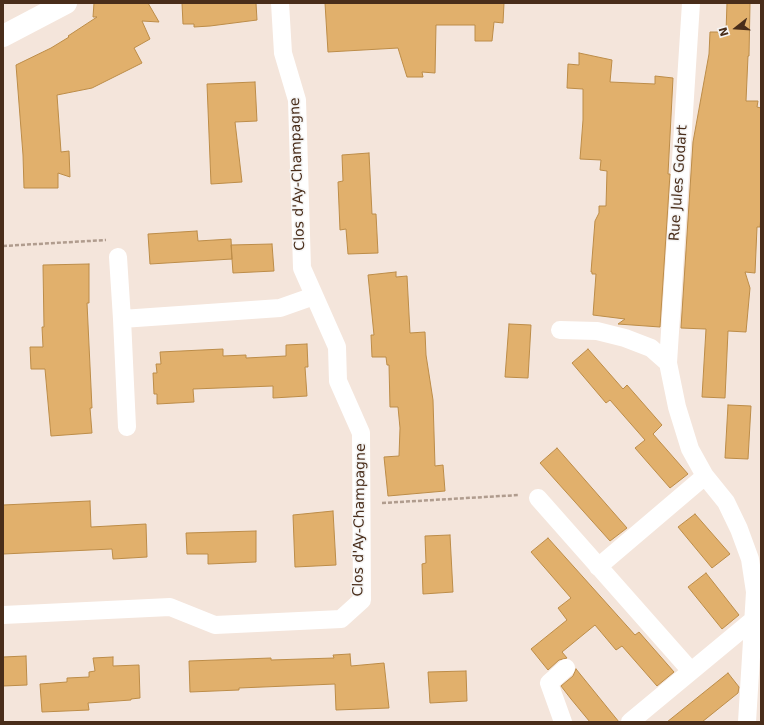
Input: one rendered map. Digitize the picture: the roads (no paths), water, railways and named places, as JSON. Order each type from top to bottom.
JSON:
[{"type":"street","points":[[3,36],[66,3]]},
{"type":"street","name":"Clos d'Ay-Champagne","points":[[3,615],[170,607],[214,625],[341,619],[362,600],[361,433],[338,381],[337,346],[302,268],[297,100],[283,53],[280,3]]},
{"type":"street","name":"Rue Jules Godart","points":[[691,3],[668,363],[677,407],[690,449],[705,476],[726,502],[739,529],[750,559],[755,592],[746,722]]},
{"type":"street","points":[[118,258],[127,427]]},
{"type":"street","points":[[122,319],[280,308],[314,296]]},
{"type":"street","points":[[560,330],[597,331],[625,338],[651,348],[668,363]]},
{"type":"street","points":[[598,567],[705,476]]},
{"type":"street","points":[[538,498],[691,671]]},
{"type":"street","points":[[630,722],[753,620]]},
{"type":"street","points":[[563,722],[549,683],[566,668]]}]
